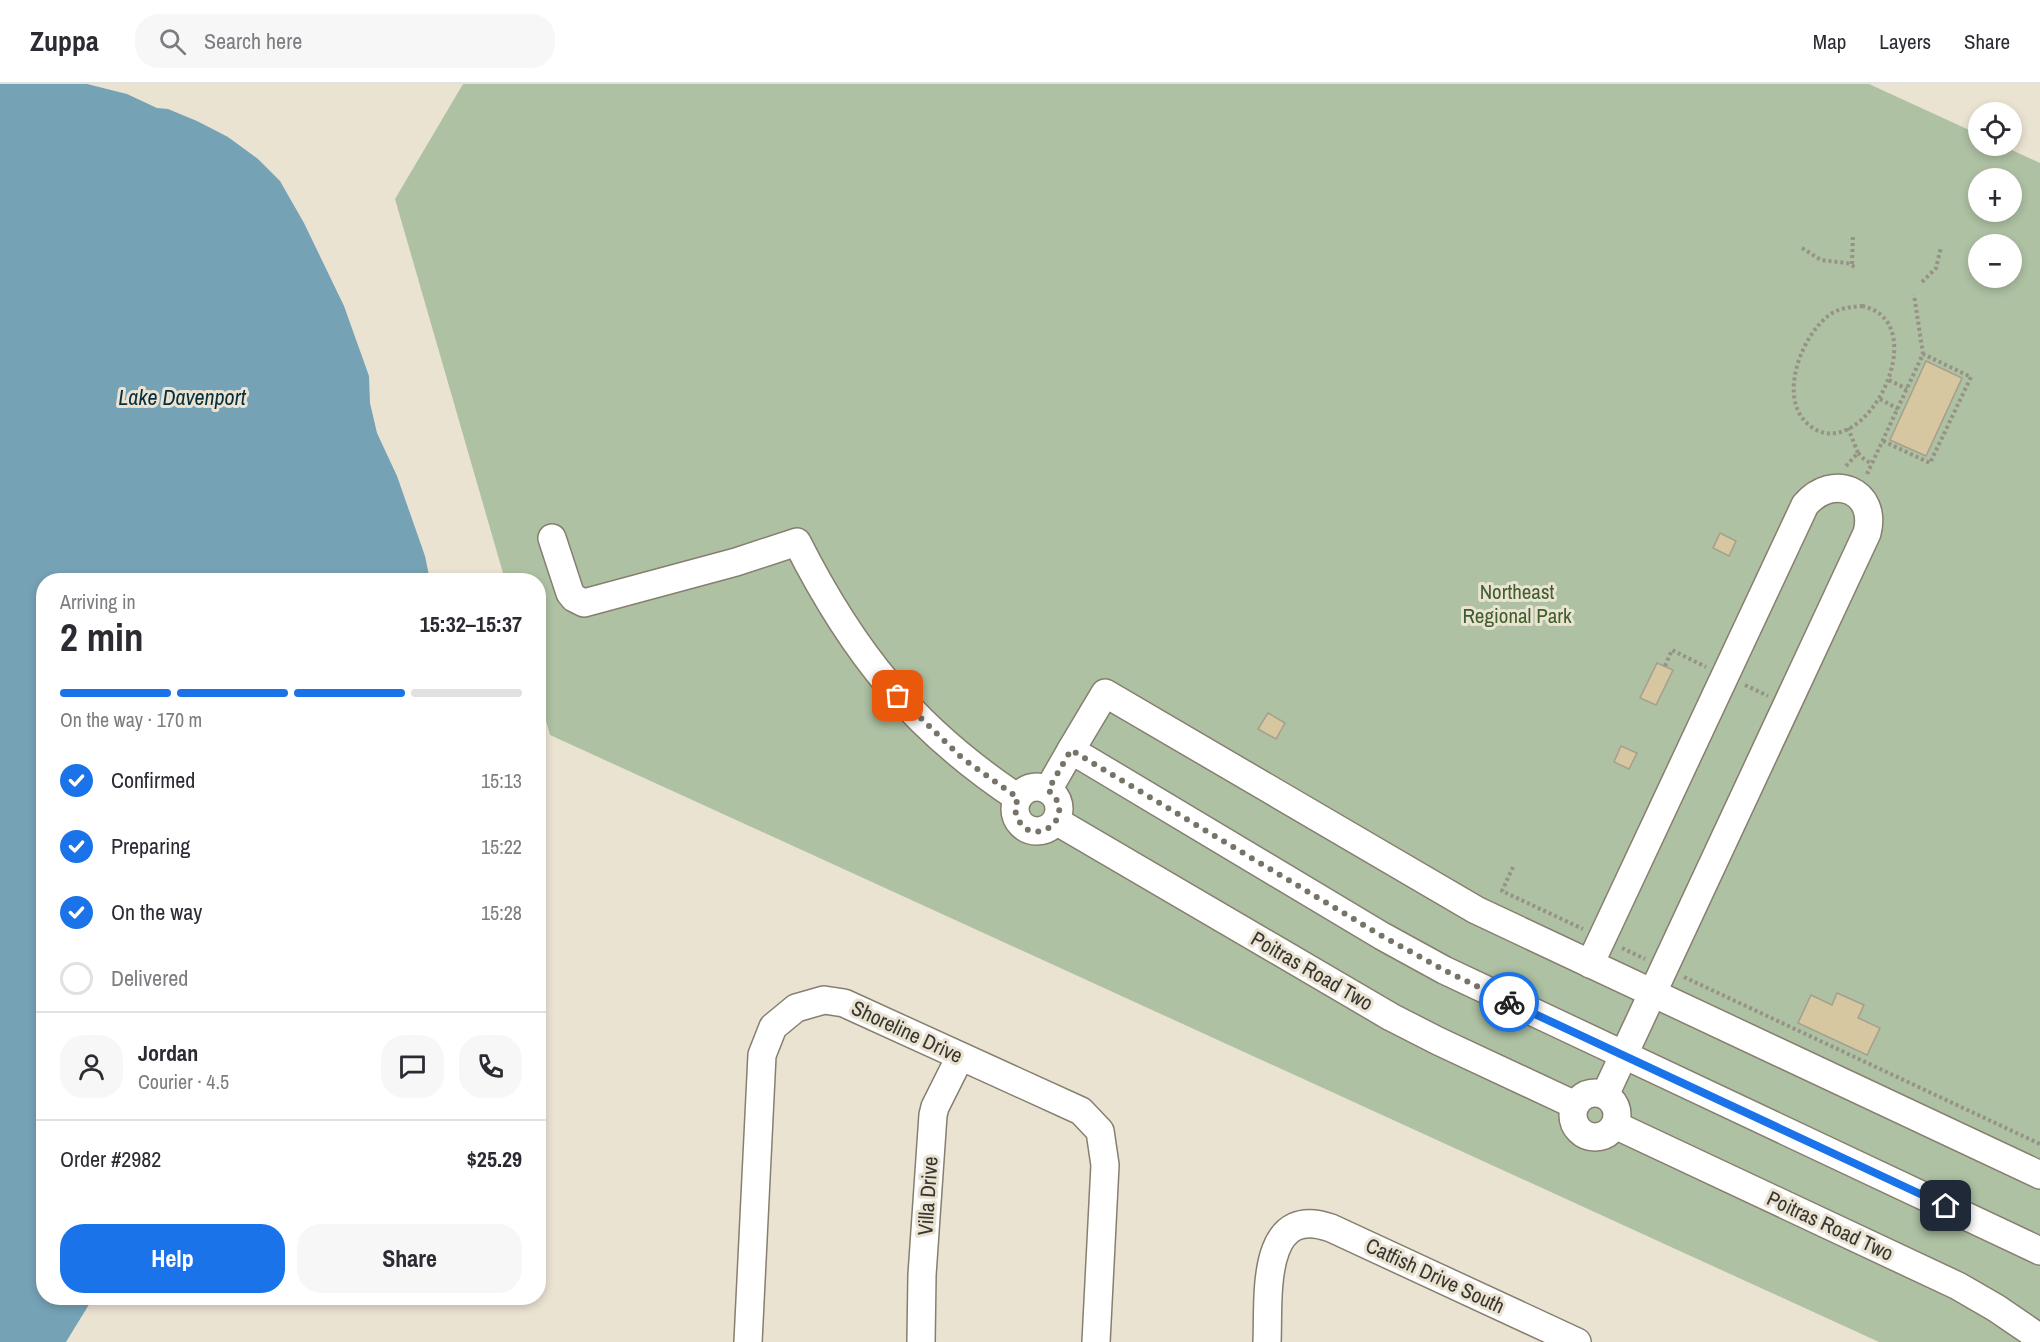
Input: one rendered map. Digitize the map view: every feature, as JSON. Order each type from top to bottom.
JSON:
[{"type":"street","points":[[1590,964],[1805,504],[1819,491],[1827,488],[1846,489],[1863,500],[1867,508],[1870,524],[1867,533],[1605,1095]]},
{"type":"street","points":[[552,538],[570,593],[573,598],[584,603],[736,562],[797,542],[836,614],[883,679],[915,714],[962,758],[1018,798]]},
{"type":"street","points":[[1048,790],[1105,693],[1476,910],[2040,1175]]},
{"type":"street","points":[[1071,750],[1382,936],[1444,970],[2040,1251]]},
{"type":"street","points":[[1028,789],[1048,790],[1058,802],[1060,809],[1056,821],[1048,829],[1041,831],[1026,829],[1015,812],[1018,798],[1028,789]]},
{"type":"street","name":"Poitras Road Two","points":[[1056,821],[1391,1017],[1575,1105]]},
{"type":"street","name":"Shoreline Drive","points":[[748,1342],[762,1055],[773,1027],[796,1008],[824,1000],[844,1003],[1081,1111],[1100,1131],[1105,1165],[1096,1342]]},
{"type":"street","name":"Villa Drive","points":[[921,1342],[922,1275],[933,1115],[960,1057]]},
{"type":"street","points":[[1591,1093],[1605,1095],[1615,1106],[1617,1113],[1615,1125],[1608,1133],[1601,1136],[1586,1135],[1573,1119],[1575,1105],[1591,1093]]},
{"type":"street","name":"Poitras Road Two","points":[[1615,1125],[1958,1286],[2040,1338]]},
{"type":"street","name":"Catfish Drive South","points":[[1267,1342],[1271,1265],[1277,1244],[1290,1230],[1309,1223],[1331,1228],[1577,1342]]},
{"type":"path","points":[[1803,248],[1821,260],[1854,266],[1853,234]]},
{"type":"path","points":[[1922,282],[1936,268],[1941,247]]},
{"type":"path","points":[[1867,474],[1923,354],[1924,346],[1914,295]]},
{"type":"path","points":[[1862,306],[1874,309],[1883,317],[1892,335],[1894,356],[1889,380],[1880,399],[1866,415],[1848,428],[1832,433],[1815,430],[1807,424],[1796,405],[1795,373],[1808,339],[1829,315],[1839,309],[1862,306]]},
{"type":"path","points":[[1883,441],[1930,463],[1971,377],[1923,354]]},
{"type":"path","points":[[1889,380],[1907,388]]},
{"type":"path","points":[[1880,399],[1898,409]]},
{"type":"path","points":[[1848,428],[1858,453],[1872,464]]},
{"type":"path","points":[[1846,466],[1858,453]]},
{"type":"path","points":[[1513,867],[1502,891],[2040,1144]]},
{"type":"green space","name":"Northeast Regional Park","points":[[463,84],[1869,84],[1968,129],[1968,156],[2022,155],[2040,163],[2040,1342],[1879,1342],[550,735],[546,721],[546,573],[503,573],[395,199]]},
{"type":"water","name":"Lake Davenport","points":[[0,84],[87,84],[127,94],[157,108],[168,109],[197,121],[228,137],[258,159],[280,181],[304,223],[344,306],[369,376],[370,403],[377,433],[397,476],[425,556],[429,573],[36,573],[36,1305],[89,1305],[66,1342],[0,1342]]},
{"type":"building","points":[[1926,361],[1962,378],[1926,456],[1890,440]]},
{"type":"building","points":[[1720,533],[1736,541],[1729,556],[1713,548]]},
{"type":"building","points":[[1657,663],[1673,670],[1656,705],[1640,698]]},
{"type":"building","points":[[1268,713],[1285,723],[1276,739],[1258,729]]},
{"type":"building","points":[[1621,746],[1637,753],[1629,769],[1614,762]]},
{"type":"building","points":[[1837,993],[1864,1005],[1858,1018],[1880,1028],[1867,1055],[1798,1023],[1811,995],[1832,1005]]},
{"type":"way so far","points":[[898,696],[962,758],[1018,798],[1015,812],[1026,829],[1034,831],[1048,829],[1059,816],[1058,802],[1048,790],[1071,750],[1382,936],[1509,1002]]},
{"type":"route","points":[[1509,1002],[1946,1206]]}]
